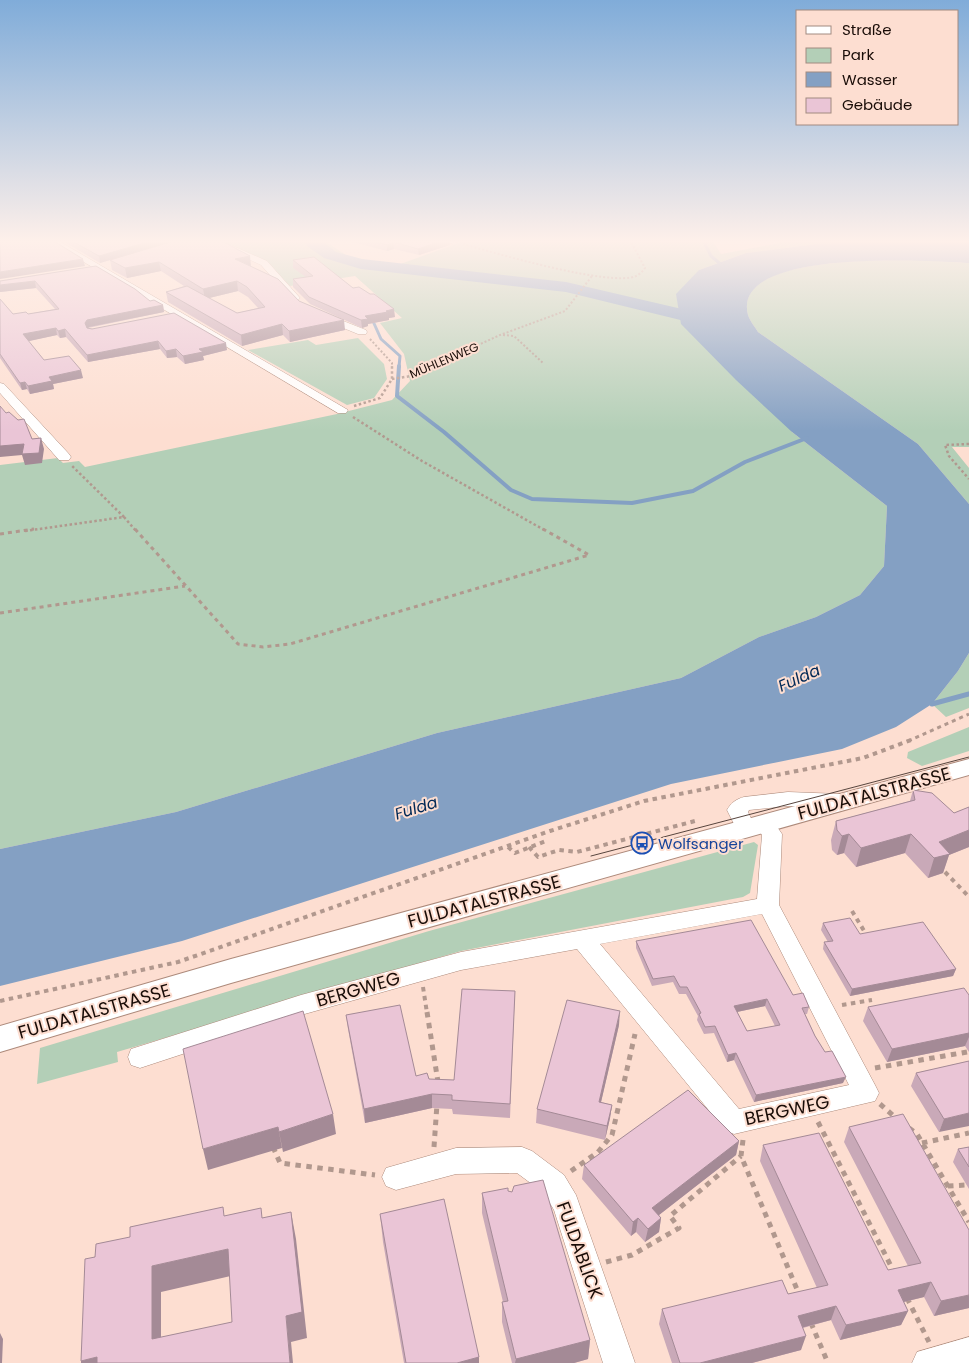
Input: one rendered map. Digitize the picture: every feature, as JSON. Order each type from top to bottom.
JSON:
[{"type":"main road","name":"FULDATALSTRASSE","points":[[0,1039],[231,971],[969,767]]},
{"type":"street","points":[[163,304],[342,410]]},
{"type":"street","points":[[303,304],[309,310],[362,332]]},
{"type":"street","points":[[160,318],[179,314]]},
{"type":"street","points":[[0,386],[64,457]]},
{"type":"street","points":[[0,405],[15,403]]},
{"type":"street","points":[[755,826],[772,834],[768,905],[866,1093]]},
{"type":"street","name":"BERGWEG","points":[[140,1056],[301,1005],[461,961],[768,905]]},
{"type":"street","name":"BERGWEG","points":[[581,938],[734,1122],[866,1093]]},
{"type":"street","name":"FULDABLICK","points":[[396,1177],[456,1161],[522,1160],[554,1184],[566,1204],[619,1363]]},
{"type":"street","points":[[933,1362],[969,1352]]},
{"type":"path","name":"MÜHLENWEG","points":[[392,379],[404,377],[500,335],[565,311],[570,304]]},
{"type":"path","name":"MÜHLENWEG","points":[[342,410],[380,398],[392,379],[392,363],[362,332]]},
{"type":"path","points":[[500,335],[514,336],[544,363]]},
{"type":"path","points":[[64,457],[124,517],[238,644],[263,647],[290,644],[589,555],[422,461],[342,410]]},
{"type":"path","points":[[969,444],[945,445],[949,456],[969,479]]},
{"type":"path","points":[[0,534],[124,517]]},
{"type":"path","points":[[0,613],[186,586]]},
{"type":"path","points":[[0,1001],[178,962],[539,835],[644,801],[864,758],[910,741],[969,714]]},
{"type":"path","points":[[508,847],[515,853],[546,841],[539,835]]},
{"type":"path","points":[[529,848],[538,858]]},
{"type":"path","points":[[945,872],[969,897]]},
{"type":"path","points":[[852,912],[870,942]]},
{"type":"path","points":[[421,972],[438,1088]]},
{"type":"path","points":[[822,1008],[872,1000]]},
{"type":"path","points":[[570,1172],[598,1152],[612,1135],[641,1009]]},
{"type":"path","points":[[854,1071],[967,1052]]},
{"type":"path","points":[[866,1093],[917,1134],[969,1222]]},
{"type":"path","points":[[434,1143],[437,1097]]},
{"type":"path","points":[[810,1106],[897,1277]]},
{"type":"path","points":[[922,1143],[969,1133]]},
{"type":"path","points":[[272,1144],[280,1163],[396,1177]]},
{"type":"path","points":[[632,1254],[679,1228],[670,1216],[741,1156],[800,1296]]},
{"type":"path","points":[[948,1186],[966,1185]]},
{"type":"path","points":[[905,1295],[933,1362]]},
{"type":"path","points":[[807,1314],[828,1363]]},
{"type":"green space","points":[[386,304],[718,304],[792,432],[887,506],[884,566],[860,595],[816,617],[759,637],[681,678],[437,733],[176,812],[0,849],[0,465],[58,458],[63,463],[79,461],[85,467],[337,414],[392,400],[410,381],[404,354],[380,323],[402,318]]},
{"type":"green space","points":[[749,304],[969,304],[969,447],[952,447],[969,468],[969,504],[918,444],[758,332],[748,315]]},
{"type":"green space","points":[[358,338],[384,364],[387,379],[374,398],[347,405],[248,350],[308,340],[316,345]]},
{"type":"green space","points":[[969,653],[969,708],[946,717],[932,704],[958,671]]},
{"type":"green space","points":[[969,727],[969,751],[922,766],[907,758],[908,752]]},
{"type":"green space","points":[[754,842],[758,845],[750,893],[743,897],[461,951],[117,1052],[118,1062],[37,1084],[40,1048],[429,931]]},
{"type":"water","name":"Fulda","points":[[678,304],[750,304],[748,315],[758,332],[918,444],[969,504],[969,653],[958,671],[932,704],[896,727],[842,749],[671,784],[182,941],[0,986],[0,849],[176,812],[437,733],[681,678],[759,637],[816,617],[860,595],[884,566],[887,506],[792,432],[736,380],[681,324]]},
{"type":"building","points":[[0,304],[4,304],[13,314],[26,312],[28,314],[59,309],[54,304],[160,304],[163,305],[87,320],[85,323],[87,328],[92,329],[174,313],[226,343],[199,349],[203,352],[183,356],[176,349],[166,351],[158,341],[87,355],[65,329],[58,331],[56,328],[23,334],[44,360],[69,356],[81,370],[49,377],[52,381],[28,386],[25,382],[20,383],[0,354]]},
{"type":"building","points":[[186,304],[220,304],[237,313],[265,307],[262,304],[305,304],[344,320],[289,331],[282,324],[241,335]]},
{"type":"building","points":[[324,304],[387,304],[394,309],[386,311],[388,312],[365,316],[368,319],[361,320]]},
{"type":"building","points":[[0,406],[6,413],[9,412],[18,420],[24,419],[32,439],[41,438],[39,453],[22,454],[24,444],[0,446]]},
{"type":"building","points":[[913,790],[932,793],[954,813],[969,807],[969,830],[939,842],[950,854],[934,858],[911,834],[861,848],[849,834],[842,836],[837,830],[836,821],[915,800]]},
{"type":"building","points":[[850,918],[860,934],[923,922],[956,969],[852,989],[824,942],[833,941],[823,923]]},
{"type":"building","points":[[751,920],[793,995],[803,993],[809,1007],[802,1008],[815,1036],[825,1052],[832,1051],[846,1077],[756,1095],[736,1053],[728,1055],[715,1026],[705,1027],[699,1014],[701,1013],[687,987],[680,987],[674,976],[653,979],[636,941]],"holes":[[[767,999],[780,1025],[747,1031],[734,1006]]]},
{"type":"building","points":[[964,988],[969,995],[969,1033],[892,1049],[868,1007]]},
{"type":"building","points":[[462,989],[515,991],[510,1104],[452,1100],[452,1095],[432,1094],[364,1109],[346,1015],[400,1005],[416,1076],[427,1073],[429,1079],[454,1080]]},
{"type":"building","points":[[567,1000],[620,1011],[599,1102],[612,1105],[607,1126],[537,1109]]},
{"type":"building","points":[[303,1011],[333,1114],[279,1132],[278,1127],[203,1149],[183,1049]]},
{"type":"building","points":[[969,1061],[969,1113],[944,1119],[916,1073]]},
{"type":"building","points":[[688,1090],[739,1141],[652,1208],[661,1218],[648,1229],[638,1218],[633,1222],[584,1165]]},
{"type":"building","points":[[903,1114],[969,1230],[969,1295],[941,1301],[931,1282],[898,1290],[908,1311],[846,1325],[836,1306],[798,1316],[806,1336],[700,1363],[680,1363],[662,1309],[782,1280],[788,1294],[828,1285],[763,1145],[819,1133],[888,1270],[921,1263],[849,1127]]},
{"type":"building","points":[[969,1147],[969,1167],[958,1149]]},
{"type":"building","points":[[543,1180],[590,1340],[516,1359],[502,1302],[508,1301],[482,1193],[508,1188],[508,1191],[512,1192],[514,1186]]},
{"type":"building","points":[[444,1199],[479,1357],[457,1363],[406,1363],[380,1214]]},
{"type":"building","points":[[223,1207],[224,1216],[261,1208],[262,1218],[291,1212],[302,1312],[286,1316],[290,1363],[97,1363],[97,1357],[81,1361],[85,1259],[95,1257],[96,1244],[130,1237],[130,1227]],"holes":[[[228,1249],[232,1322],[152,1339],[152,1266]]]},
{"type":"waterway","points":[[636,304],[705,320]]},
{"type":"waterway","points":[[372,319],[381,339],[400,356],[399,367]]},
{"type":"waterway","points":[[399,366],[397,396],[444,432],[511,490],[532,499],[632,503],[693,491],[745,462],[807,438]]},
{"type":"waterway","points":[[932,704],[969,694]]},
{"type":"tram line","points":[[591,856],[969,757]]},
{"type":"place","name":"Wolfsanger","points":[[642,843]]}]
